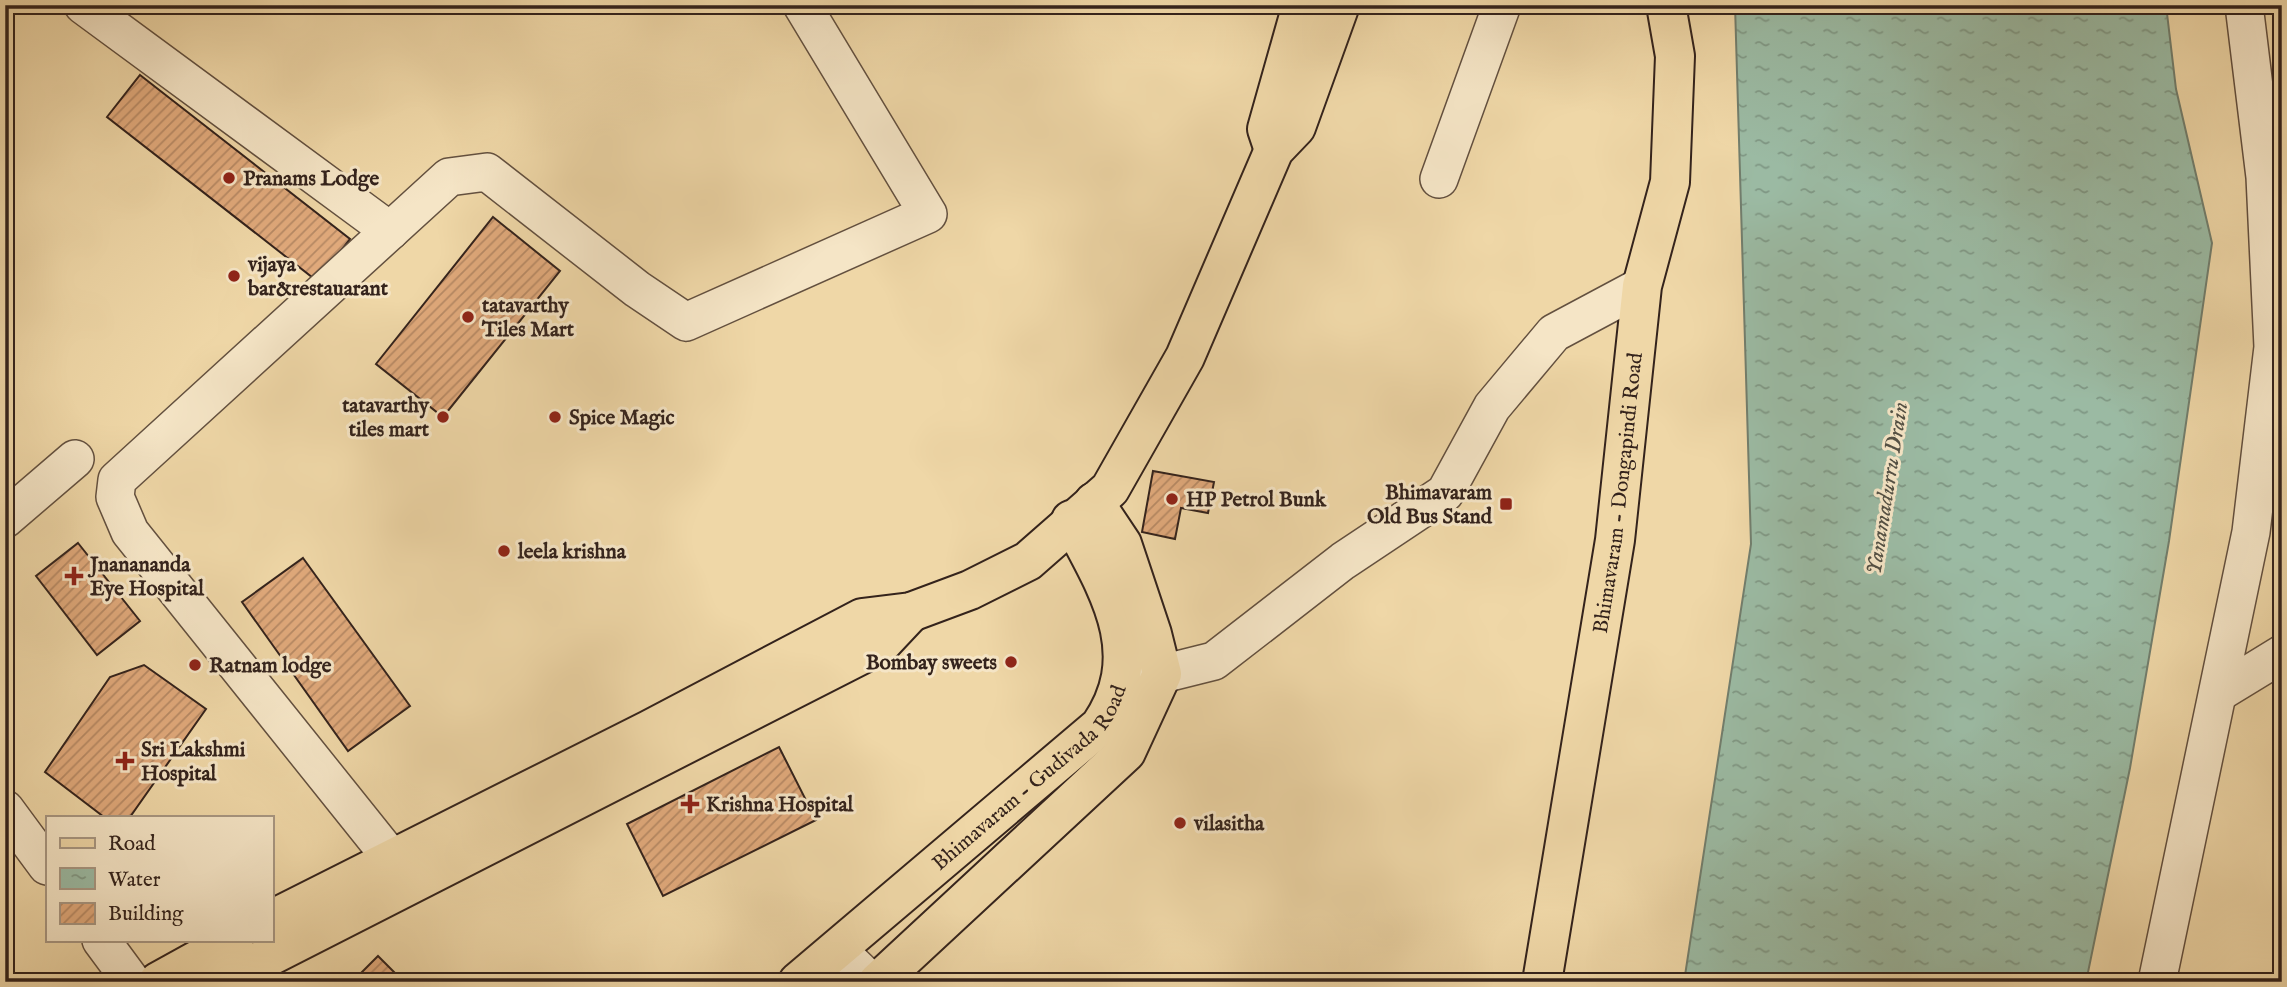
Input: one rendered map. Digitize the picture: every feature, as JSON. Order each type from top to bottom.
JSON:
[{"type":"main road","points":[[1274,150],[1267,129],[1302,5]]},
{"type":"main road","points":[[219,982],[399,872],[488,827],[880,645],[911,612],[970,590],[1028,561],[1110,489],[1185,357],[1274,150],[1296,127],[1340,5]]},
{"type":"main road","name":"Bhimavaram - Dongapindi Road","points":[[1542,982],[1615,540],[1642,286],[1670,182],[1675,56],[1666,5]]},
{"type":"main road","points":[[1082,511],[1122,544],[1146,612],[1162,674]]},
{"type":"main road","name":"Bhimavaram - Gudivada Road","points":[[798,982],[1100,726],[1114,706],[1124,665],[1122,627],[1082,511]]},
{"type":"main road","name":"Bhimavaram - Gudivada Road","points":[[878,982],[1126,752],[1162,674]]},
{"type":"main road","points":[[273,919],[399,872]]},
{"type":"main road","points":[[170,979],[231,942]]},
{"type":"street","points":[[83,5],[390,232]]},
{"type":"street","points":[[399,872],[130,532],[114,497],[117,480],[449,177],[487,172],[637,289],[686,322],[928,214],[803,5]]},
{"type":"street","points":[[1439,179],[1502,5]]},
{"type":"street","points":[[2157,982],[2220,692],[2251,532],[2273,347],[2265,177],[2244,5]]},
{"type":"street","points":[[1124,665],[1162,674],[1214,661],[1343,561],[1445,493],[1492,407],[1555,333],[1642,286]]},
{"type":"street","points":[[5,519],[75,459]]},
{"type":"street","points":[[2220,692],[2282,654]]},
{"type":"street","points":[[5,809],[46,865]]},
{"type":"street","points":[[102,942],[132,982]]},
{"type":"street","points":[[837,948],[871,982]]},
{"type":"water","name":"Yanamadurru Drain","points":[[1735,5],[2166,5],[2176,89],[2212,243],[2169,541],[2130,768],[2086,982],[1684,982],[1751,544]]},
{"type":"building","name":"Pranams Lodge","points":[[140,75],[350,239],[317,281],[107,117]]},
{"type":"building","name":"tatavarthy Tiles Mart","points":[[493,217],[560,271],[443,417],[376,364]]},
{"type":"building","points":[[1153,471],[1214,482],[1208,513],[1181,508],[1175,539],[1142,532]]},
{"type":"building","points":[[78,543],[140,621],[97,655],[36,576]]},
{"type":"building","points":[[303,558],[410,706],[348,751],[242,602]]},
{"type":"building","points":[[144,665],[206,709],[131,816],[103,816],[45,772],[110,677]]},
{"type":"building","points":[[779,747],[816,820],[663,896],[627,824]]},
{"type":"building","points":[[378,956],[404,982],[352,982]]},
{"type":"place","name":"Pranams Lodge","points":[[229,178]]},
{"type":"place","name":"vijaya bar&restauarant","points":[[234,276]]},
{"type":"place","name":"tatavarthy Tiles Mart","points":[[468,317]]},
{"type":"place","name":"tatavarthy tiles mart","points":[[443,417]]},
{"type":"place","name":"Spice Magic","points":[[555,417]]},
{"type":"place","name":"HP Petrol Bunk","points":[[1172,499]]},
{"type":"place","name":"Bhimavaram Old Bus Stand","points":[[1506,504]]},
{"type":"place","name":"leela krishna","points":[[504,551]]},
{"type":"place","name":"Jnanananda Eye Hospital","points":[[74,576]]},
{"type":"place","name":"Bombay sweets","points":[[1011,662]]},
{"type":"place","name":"Ratnam lodge","points":[[195,665]]},
{"type":"place","name":"Sri Lakshmi Hospital","points":[[125,761]]},
{"type":"place","name":"Krishna Hospital","points":[[690,804]]},
{"type":"place","name":"vilasitha","points":[[1180,823]]}]
